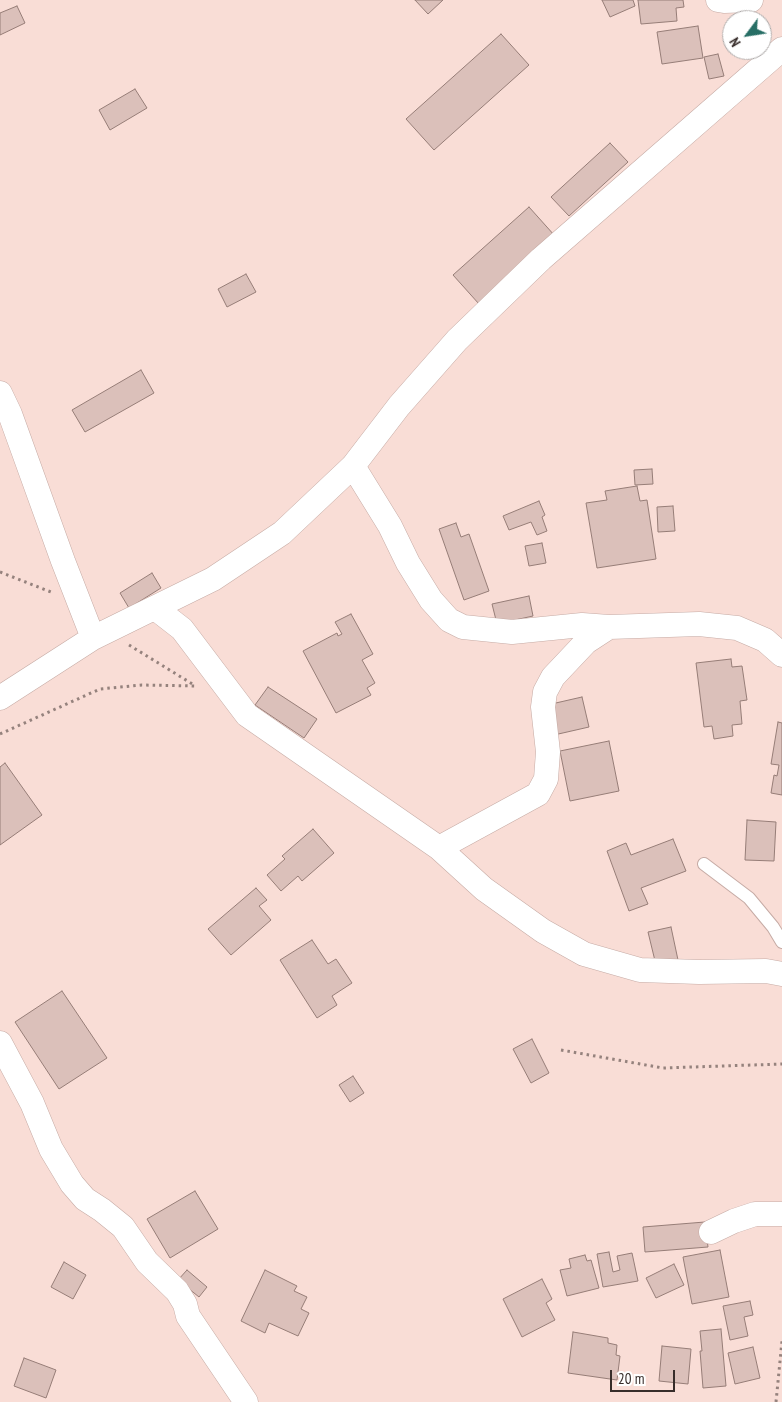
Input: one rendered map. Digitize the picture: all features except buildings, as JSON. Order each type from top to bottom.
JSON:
[{"type":"street","points":[[718,0],[751,0]]},
{"type":"street","points":[[0,698],[101,635],[213,578],[282,533],[353,466],[399,406],[457,340],[541,259],[782,49]]},
{"type":"street","points":[[0,393],[10,414],[80,602],[101,635]]},
{"type":"street","points":[[353,466],[390,526],[412,570],[431,600],[449,620],[463,627],[512,632],[582,624],[609,627],[699,624],[737,628],[765,640],[782,655]]},
{"type":"street","points":[[155,608],[182,630],[247,715],[439,848],[484,889],[543,931],[584,954],[640,970],[699,972],[766,971],[782,974]]},
{"type":"street","points":[[439,848],[538,794],[546,779],[548,752],[543,707],[545,692],[553,677],[586,642],[609,627]]},
{"type":"street","points":[[0,1043],[32,1102],[51,1149],[72,1184],[86,1199],[122,1227],[147,1262],[176,1291],[185,1304],[188,1316],[246,1402]]},
{"type":"street","points":[[711,1232],[755,1214],[782,1214]]},
{"type":"lane","points":[[704,864],[749,898],[773,927],[782,942]]},
{"type":"path","points":[[0,572],[80,602]]},
{"type":"path","points":[[101,635],[204,691]]},
{"type":"path","points":[[0,734],[100,689],[142,685],[195,686]]},
{"type":"path","points":[[561,1050],[663,1068],[782,1064]]},
{"type":"path","points":[[776,1402],[782,1341]]}]
